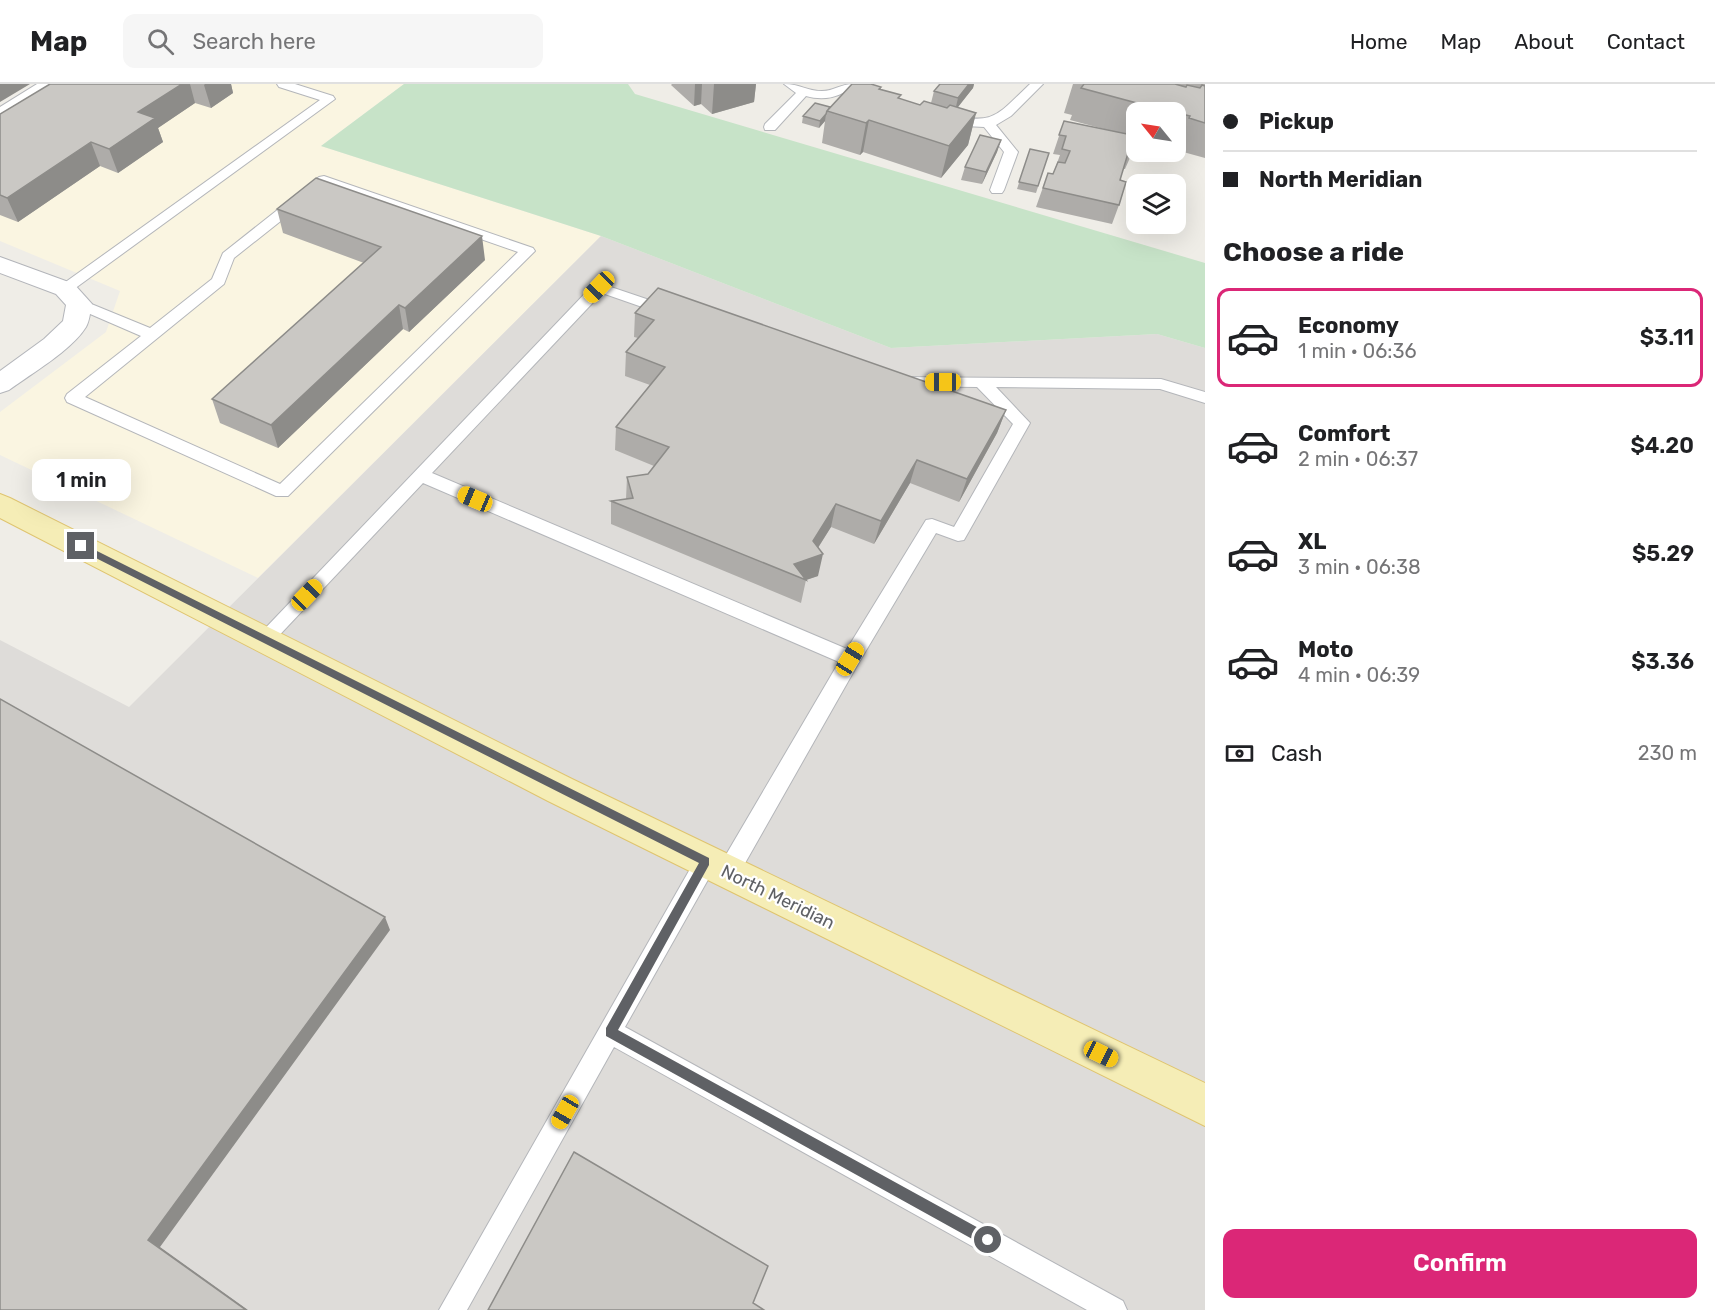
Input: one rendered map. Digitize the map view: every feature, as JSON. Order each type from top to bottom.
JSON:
[{"type":"main road","name":"North Meridian","points":[[0,505],[717,867],[1205,1105]]},
{"type":"street","points":[[0,264],[72,297],[75,324],[53,345],[0,384]]},
{"type":"lane","points":[[0,112],[46,84]]},
{"type":"lane","points":[[152,334],[72,297],[328,99],[283,84]]},
{"type":"lane","points":[[790,84],[802,92],[830,94],[849,88]]},
{"type":"lane","points":[[934,115],[968,124],[989,125],[996,122],[1037,84]]},
{"type":"lane","points":[[770,128],[802,92]]},
{"type":"lane","points":[[989,125],[1011,152],[998,190]]},
{"type":"lane","points":[[324,180],[528,251],[282,492],[73,398],[152,334],[219,281],[228,256],[324,180]]},
{"type":"lane","points":[[264,639],[599,287],[688,318]]},
{"type":"lane","points":[[884,378],[904,381],[1161,384],[1205,398]]},
{"type":"lane","points":[[452,1310],[610,1032],[850,659],[932,525],[958,535],[1022,423],[981,382]]},
{"type":"lane","points":[[421,475],[850,659]]},
{"type":"lane","points":[[610,1032],[1114,1310]]},
{"type":"shaded area","points":[[69,84],[404,84],[321,146],[601,236],[258,578],[0,455],[0,412],[106,332],[120,291],[0,241],[0,126]]},
{"type":"shaded area","points":[[601,236],[891,348],[1157,334],[1205,348],[1205,1310],[0,1310],[0,640],[129,707]]},
{"type":"green space","points":[[404,84],[628,84],[635,94],[1205,263],[1205,348],[1157,334],[891,348],[601,236],[321,146]]},
{"type":"building","points":[[50,84],[182,84],[138,112],[155,118],[109,149],[91,142],[7,198],[0,195],[0,114]]},
{"type":"building","points":[[852,84],[871,84],[881,87],[879,89],[901,95],[898,98],[920,105],[924,101],[947,108],[950,105],[976,113],[949,146],[869,120],[866,123],[827,111]]},
{"type":"building","points":[[940,84],[969,84],[958,98],[934,91]]},
{"type":"building","points":[[1084,84],[1175,84],[1200,88],[1202,85],[1205,86],[1205,123],[1186,115],[1186,102],[1133,102],[1081,88]]},
{"type":"building","points":[[815,103],[830,107],[820,121],[803,116]]},
{"type":"building","points":[[1064,121],[1126,134],[1126,160],[1120,180],[1126,182],[1119,205],[1043,188],[1048,173],[1053,174],[1058,162],[1065,163],[1070,151],[1062,149],[1066,136],[1059,135]]},
{"type":"building","points":[[980,135],[1001,140],[986,172],[965,167]]},
{"type":"building","points":[[1030,149],[1049,153],[1038,186],[1019,182]]},
{"type":"building","points":[[316,178],[482,236],[405,308],[399,305],[271,425],[212,399],[381,247],[277,209]]},
{"type":"building","points":[[658,288],[1006,410],[967,479],[917,460],[881,521],[836,504],[813,541],[823,554],[794,564],[806,580],[611,501],[633,498],[627,477],[648,474],[669,447],[616,427],[665,367],[626,352],[654,320],[635,313]]},
{"type":"building","points":[[0,699],[385,917],[148,1240],[246,1310],[0,1310]]},
{"type":"building","points":[[574,1152],[768,1266],[753,1303],[764,1310],[488,1310]]},
{"type":"route","points":[[81,546],[706,862],[610,1032],[988,1240]]}]
